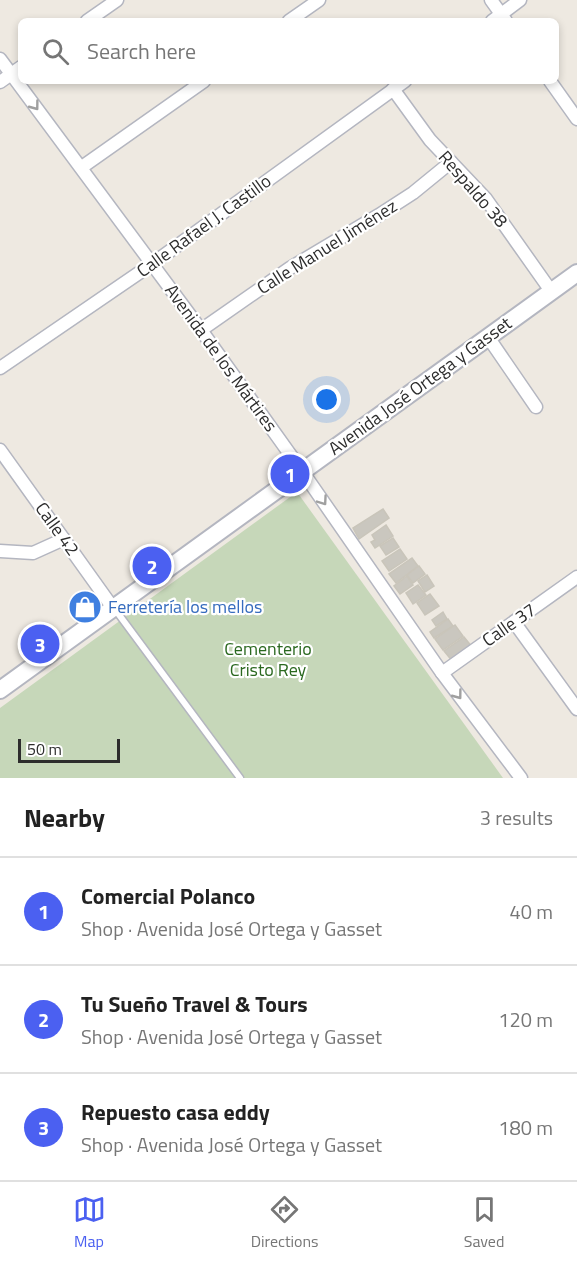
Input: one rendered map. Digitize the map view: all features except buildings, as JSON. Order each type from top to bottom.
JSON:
[{"type":"main road","name":"Avenida José Ortega y Gasset","points":[[0,690],[577,273]]},
{"type":"street","points":[[91,18],[117,0]]},
{"type":"street","points":[[293,18],[319,0]]},
{"type":"street","points":[[491,0],[500,18]]},
{"type":"street","points":[[501,18],[520,0]]},
{"type":"street","name":"Avenida de los Mártires","points":[[0,59],[16,71]]},
{"type":"street","points":[[0,82],[16,71]]},
{"type":"street","name":"Avenida de los Mártires","points":[[25,84],[82,167],[302,471],[442,673],[521,778]]},
{"type":"street","points":[[82,167],[200,84]]},
{"type":"street","name":"Calle Rafael J. Castillo","points":[[0,368],[152,264],[400,84]]},
{"type":"street","points":[[552,84],[577,119]]},
{"type":"street","name":"Respaldo 38","points":[[393,89],[430,140],[486,199],[551,291]]},
{"type":"street","name":"Calle Manuel Jiménez","points":[[201,330],[290,268],[396,204],[451,162]]},
{"type":"street","points":[[488,337],[536,407]]},
{"type":"street","name":"Calle 42","points":[[0,450],[113,608]]},
{"type":"street","points":[[0,550],[33,553],[64,539]]},
{"type":"street","name":"Calle 37","points":[[442,673],[577,577]]},
{"type":"street","points":[[514,622],[577,709]]},
{"type":"lane","points":[[113,608],[240,778]]},
{"type":"green space","name":"Cementerio Cristo Rey","points":[[297,492],[503,778],[0,778],[0,708]]},
{"type":"place","name":"Comercial Polanco","points":[[290,474]]},
{"type":"place","name":"Tu Sueño Travel & Tours","points":[[152,566]]},
{"type":"place","name":"Ferretería los mellos","points":[[85,607]]},
{"type":"place","name":"Repuesto casa eddy","points":[[40,644]]}]
